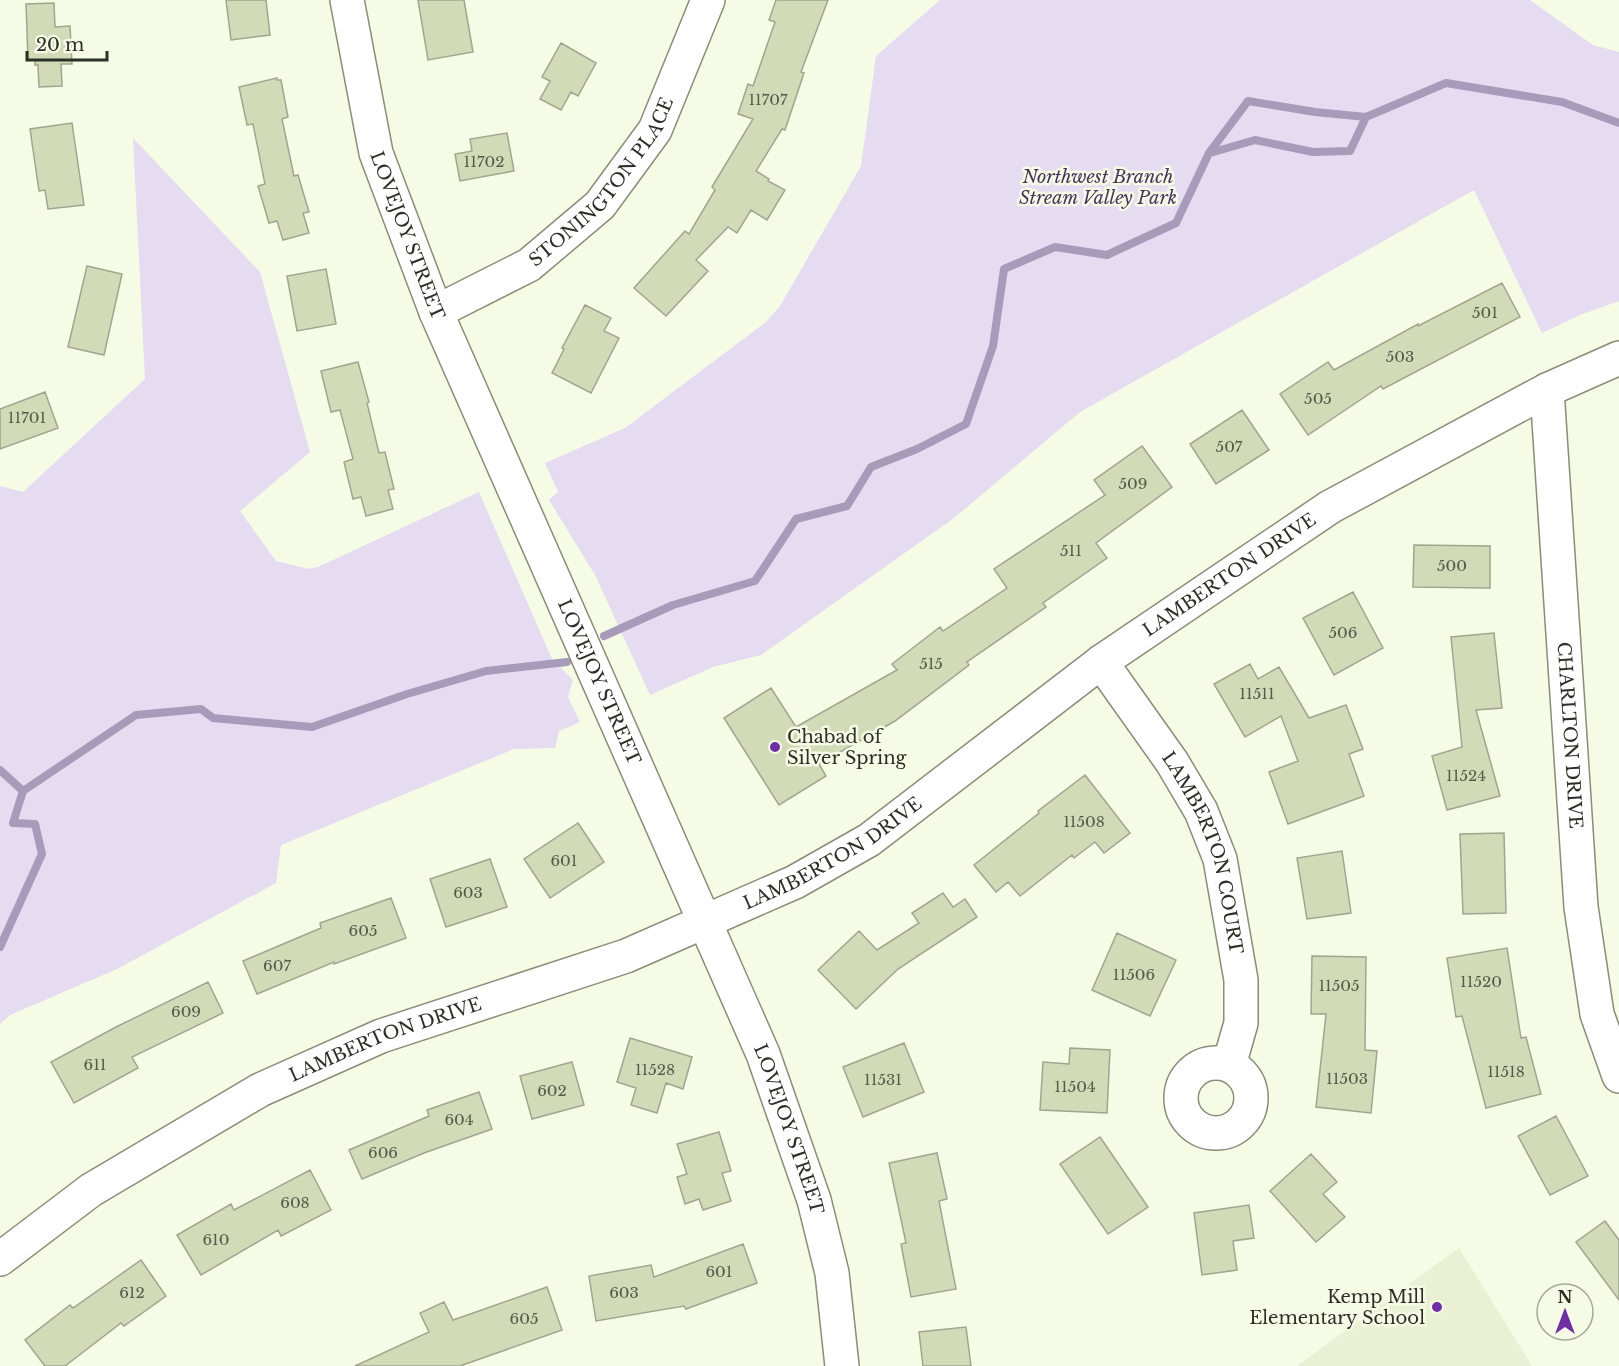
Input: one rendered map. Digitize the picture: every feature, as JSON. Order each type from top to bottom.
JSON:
[{"type":"street","name":"LOVEJOY STREET","points":[[347,0],[376,153],[436,312],[764,1054],[814,1200],[832,1273],[842,1366]]},
{"type":"street","name":"STONINGTON PLACE","points":[[436,312],[529,265],[600,206],[655,130],[708,0]]},
{"type":"street","name":"LAMBERTON DRIVE","points":[[0,1259],[91,1190],[260,1090],[381,1036],[626,957],[795,882],[869,840],[1101,662],[1330,507],[1547,390],[1619,358]]},
{"type":"street","name":"CHARLTON DRIVE","points":[[1547,390],[1581,907],[1605,974],[1597,1014],[1619,1076]]},
{"type":"street","name":"LAMBERTON COURT","points":[[1101,662],[1172,762],[1201,811],[1220,858],[1241,980],[1241,1023],[1229,1065]]},
{"type":"shaded area","name":"Kemp Mill Elementary School","points":[[1459,1248],[1532,1366],[1297,1366]]},
{"type":"green space","name":"Northwest Branch Stream Valley Park","points":[[940,0],[1530,0],[1593,45],[1619,52],[1619,301],[1580,315],[1542,333],[1474,190],[1080,412],[954,518],[761,655],[713,667],[650,695],[595,575],[549,500],[558,492],[545,463],[625,428],[766,322],[780,306],[861,166],[876,56]]},
{"type":"green space","points":[[133,138],[260,272],[310,452],[240,511],[276,561],[309,569],[318,567],[479,492],[552,659],[573,680],[568,697],[580,722],[559,731],[555,748],[514,749],[281,845],[276,883],[117,969],[10,1015],[0,1024],[0,486],[23,492],[145,379]]},
{"type":"building","points":[[226,0],[266,0],[270,35],[231,40]]},
{"type":"building","points":[[418,0],[464,0],[473,52],[428,60]]},
{"type":"building","points":[[776,0],[828,0],[801,72],[804,73],[785,130],[782,129],[756,171],[785,190],[767,220],[751,210],[737,233],[728,227],[696,260],[708,271],[666,316],[634,288],[685,231],[689,234],[715,190],[712,187],[753,119],[738,114],[748,84],[753,86],[775,22],[769,20]]},
{"type":"building","points":[[54,3],[55,27],[70,26],[72,64],[61,64],[62,86],[39,87],[38,65],[35,65],[35,60],[28,60],[26,4]]},
{"type":"building","points":[[561,43],[596,63],[578,96],[571,92],[561,110],[540,99],[550,81],[542,77]]},
{"type":"building","points":[[277,78],[281,80],[288,117],[282,119],[294,176],[298,175],[309,212],[303,213],[309,233],[283,240],[277,221],[269,223],[258,186],[265,184],[253,124],[247,125],[239,87]]},
{"type":"building","points":[[72,123],[84,205],[48,209],[45,190],[39,191],[30,129]]},
{"type":"building","points":[[507,133],[514,171],[460,181],[455,154],[472,151],[470,139]]},
{"type":"building","points":[[87,266],[122,274],[104,355],[68,347]]},
{"type":"building","points":[[326,269],[336,324],[297,331],[287,276]]},
{"type":"building","points":[[1502,283],[1520,317],[1383,389],[1381,386],[1308,435],[1280,394],[1328,362],[1334,370],[1418,324],[1418,326]]},
{"type":"building","points":[[585,305],[611,318],[604,331],[619,338],[591,393],[552,373],[564,349],[562,348]]},
{"type":"building","points":[[358,362],[379,453],[385,452],[394,489],[388,490],[393,509],[366,516],[361,497],[353,499],[344,462],[353,459],[340,410],[331,412],[321,371]]},
{"type":"building","points":[[45,392],[58,428],[0,449],[0,409]]},
{"type":"building","points":[[1242,410],[1269,450],[1216,484],[1190,444]]},
{"type":"building","points":[[1142,446],[1172,487],[1096,543],[1107,558],[1043,603],[1046,607],[967,662],[969,665],[895,721],[819,764],[826,776],[779,805],[724,718],[771,688],[796,727],[897,670],[892,664],[940,627],[943,631],[1007,588],[994,569],[1105,495],[1094,480]]},
{"type":"building","points":[[1414,545],[1490,546],[1490,588],[1413,587]]},
{"type":"building","points":[[1353,592],[1383,648],[1334,675],[1303,618]]},
{"type":"building","points":[[1494,633],[1502,708],[1476,710],[1500,796],[1447,810],[1432,756],[1462,747],[1451,637]]},
{"type":"building","points":[[1250,664],[1258,679],[1279,667],[1309,718],[1346,705],[1363,749],[1349,754],[1364,796],[1288,824],[1269,772],[1298,761],[1281,716],[1245,737],[1214,684]]},
{"type":"building","points":[[1085,775],[1130,833],[1104,853],[1095,842],[1074,858],[1072,855],[1020,896],[1008,882],[996,892],[974,865]]},
{"type":"building","points":[[578,823],[604,862],[550,898],[524,859]]},
{"type":"building","points":[[1504,833],[1506,913],[1463,914],[1460,834]]},
{"type":"building","points":[[1342,851],[1351,913],[1307,919],[1297,858]]},
{"type":"building","points":[[490,859],[507,907],[446,927],[430,879]]},
{"type":"building","points":[[943,893],[953,907],[965,899],[977,917],[898,969],[856,1009],[818,970],[859,931],[877,950],[919,923],[912,913]]},
{"type":"building","points":[[391,898],[406,938],[334,964],[334,962],[257,994],[243,961],[321,928],[320,923]]},
{"type":"building","points":[[1117,933],[1176,960],[1150,1016],[1092,990]]},
{"type":"building","points":[[1507,948],[1521,1038],[1526,1037],[1541,1094],[1486,1108],[1462,1016],[1456,1017],[1447,958]]},
{"type":"building","points":[[1312,956],[1366,957],[1365,1050],[1377,1051],[1371,1113],[1316,1107],[1326,1014],[1311,1014]]},
{"type":"building","points":[[208,982],[223,1013],[132,1057],[138,1068],[74,1103],[51,1062]]},
{"type":"building","points":[[630,1038],[692,1057],[683,1089],[666,1083],[657,1113],[631,1105],[636,1088],[617,1082]]},
{"type":"building","points":[[904,1043],[924,1092],[863,1117],[843,1067]]},
{"type":"building","points":[[1070,1048],[1110,1050],[1107,1113],[1040,1110],[1043,1062],[1069,1064]]},
{"type":"building","points":[[572,1062],[584,1105],[532,1119],[520,1076]]},
{"type":"building","points":[[479,1092],[492,1129],[424,1153],[362,1179],[349,1150],[429,1116],[427,1110]]},
{"type":"building","points":[[1556,1116],[1588,1176],[1550,1195],[1518,1136]]},
{"type":"building","points":[[719,1132],[731,1171],[722,1173],[731,1201],[703,1210],[699,1199],[685,1204],[677,1177],[687,1174],[677,1144]]},
{"type":"building","points":[[1100,1137],[1148,1207],[1108,1234],[1060,1164]]},
{"type":"building","points":[[937,1153],[947,1199],[939,1201],[956,1289],[911,1297],[901,1244],[906,1243],[889,1163]]},
{"type":"building","points":[[1311,1154],[1337,1182],[1323,1194],[1345,1217],[1316,1242],[1270,1191]]},
{"type":"building","points":[[310,1170],[331,1210],[281,1236],[278,1230],[201,1275],[177,1235],[231,1204],[234,1210]]},
{"type":"building","points":[[1249,1205],[1254,1238],[1233,1241],[1237,1270],[1202,1275],[1194,1213]]},
{"type":"building","points":[[1605,1221],[1619,1240],[1619,1300],[1576,1242]]},
{"type":"building","points":[[743,1244],[757,1283],[686,1309],[684,1306],[596,1321],[589,1276],[651,1265],[654,1277]]},
{"type":"building","points":[[141,1260],[166,1296],[124,1326],[121,1323],[65,1366],[45,1366],[25,1340],[70,1305],[73,1308]]},
{"type":"building","points":[[547,1287],[562,1330],[460,1366],[355,1366],[429,1332],[420,1313],[444,1302],[453,1320]]},
{"type":"building","points":[[966,1327],[971,1366],[923,1366],[919,1332]]},
{"type":"waterway","points":[[604,636],[673,605],[755,581],[796,519],[847,506],[871,467],[917,449],[966,424],[993,346],[1004,269],[1055,247],[1107,255],[1176,223],[1209,153],[1248,101],[1315,112],[1366,117],[1446,83],[1562,102],[1619,123]]},
{"type":"waterway","points":[[1210,153],[1255,140],[1313,152],[1350,151],[1366,117]]},
{"type":"waterway","points":[[0,770],[23,791],[136,715],[201,709],[213,718],[312,727],[407,694],[486,671],[567,662]]},
{"type":"waterway","points":[[0,947],[42,854],[35,824],[13,823],[23,791]]},
{"type":"place","name":"Chabad of Silver Spring","points":[[775,747]]},
{"type":"place","name":"Kemp Mill Elementary School","points":[[1437,1307]]}]
